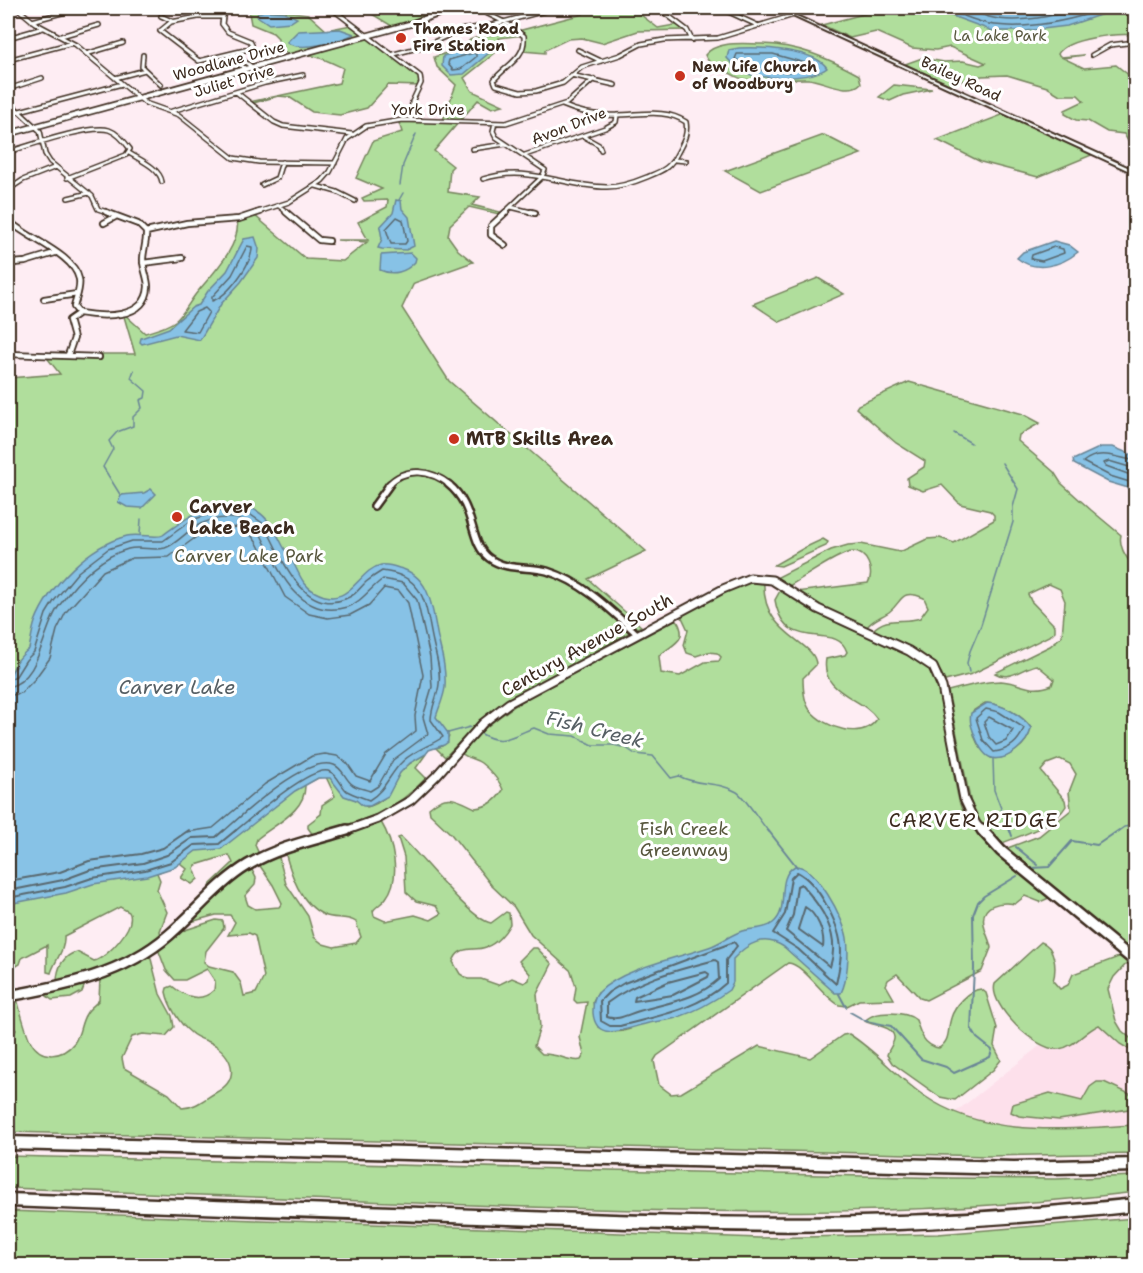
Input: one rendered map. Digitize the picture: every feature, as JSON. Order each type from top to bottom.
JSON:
[{"type":"highway","points":[[8,1143],[1014,1168],[1136,1165]]},
{"type":"highway","points":[[8,1200],[740,1226],[933,1222],[1051,1214],[1136,1205]]},
{"type":"main road","name":"Bailey Road","points":[[777,8],[1136,173]]},
{"type":"street","points":[[32,21],[80,8]]},
{"type":"street","points":[[223,17],[172,21],[162,27],[161,33],[194,59],[207,61],[249,49],[252,43],[225,30],[222,24],[225,8]]},
{"type":"street","points":[[331,8],[419,75],[421,80],[412,102],[411,120]]},
{"type":"street","name":"Woodlane Drive","points":[[8,134],[368,36],[421,21],[455,8]]},
{"type":"street","points":[[465,8],[482,12]]},
{"type":"street","points":[[476,8],[521,33],[525,41],[518,59],[494,78],[496,86],[515,92],[532,92],[561,83],[582,67],[646,43],[718,38],[794,15]]},
{"type":"street","points":[[658,8],[687,30],[692,40]]},
{"type":"street","points":[[720,8],[759,26]]},
{"type":"street","points":[[12,13],[19,9],[32,21],[72,43],[138,98],[149,105],[172,111],[232,158],[251,162],[335,163]]},
{"type":"street","points":[[394,54],[424,46],[461,29],[504,22],[552,9]]},
{"type":"street","points":[[161,16],[172,21]]},
{"type":"street","points":[[61,36],[99,24]]},
{"type":"street","points":[[8,38],[43,28]]},
{"type":"street","points":[[1092,55],[1110,45],[1136,42]]},
{"type":"street","points":[[8,60],[72,43]]},
{"type":"street","points":[[86,54],[123,43]]},
{"type":"street","points":[[578,50],[601,61]]},
{"type":"street","points":[[234,54],[252,67]]},
{"type":"street","points":[[143,55],[142,67],[161,85]]},
{"type":"street","points":[[228,56],[246,69]]},
{"type":"street","points":[[115,78],[145,70]]},
{"type":"street","name":"Juliet Drive","points":[[172,111],[303,75]]},
{"type":"street","points":[[571,75],[615,85]]},
{"type":"street","points":[[8,89],[42,78]]},
{"type":"street","name":"York Drive","points":[[352,134],[379,122],[411,120],[510,122],[571,101],[594,79]]},
{"type":"street","points":[[8,114],[122,84]]},
{"type":"street","points":[[236,92],[274,122],[283,126],[352,134]]},
{"type":"street","points":[[8,101],[40,131],[46,156],[67,178],[88,193],[98,209],[138,224],[146,232]]},
{"type":"street","points":[[483,179],[507,173],[614,186],[665,170],[675,160],[688,132],[688,126],[683,120],[662,112],[617,116],[581,112],[562,105]]},
{"type":"street","name":"Avon Drive","points":[[525,155],[614,124],[617,116]]},
{"type":"street","points":[[495,123],[493,134],[545,170],[542,177],[493,224],[490,230],[493,236],[505,245]]},
{"type":"street","points":[[8,152],[104,129],[112,132],[128,146],[129,153]]},
{"type":"street","points":[[146,232],[187,223],[239,219],[279,206],[316,186],[330,172],[345,141],[352,134]]},
{"type":"street","points":[[584,136],[599,145],[601,150]]},
{"type":"street","points":[[472,149],[506,144]]},
{"type":"street","points":[[67,178],[129,153]]},
{"type":"street","points":[[129,153],[146,163],[161,176],[162,182]]},
{"type":"street","points":[[675,160],[686,161]]},
{"type":"street","points":[[262,185],[277,178],[282,162]]},
{"type":"street","points":[[8,190],[23,180],[56,167]]},
{"type":"street","points":[[316,186],[338,192],[355,201]]},
{"type":"street","points":[[68,198],[88,193]]},
{"type":"street","points":[[279,206],[320,240],[329,241]]},
{"type":"street","points":[[512,207],[535,213]]},
{"type":"street","points":[[104,223],[115,217]]},
{"type":"street","points":[[8,220],[10,225],[28,238],[70,263],[80,282],[74,307],[79,313]]},
{"type":"street","points":[[68,355],[74,338],[69,320],[79,313],[116,315],[136,308],[144,300],[148,289],[143,263],[146,232]]},
{"type":"street","points":[[13,263],[55,253]]},
{"type":"street","points":[[143,263],[182,258]]},
{"type":"street","points":[[44,299],[77,294]]},
{"type":"street","points":[[8,354],[99,357]]},
{"type":"street","points":[[374,506],[391,482],[401,475],[423,471],[437,476],[464,500],[477,541],[487,557],[497,563],[540,569],[568,579],[588,592],[637,634]]},
{"type":"street","name":"Century Avenue South","points":[[8,996],[79,981],[122,966],[161,942],[230,878],[251,863],[286,847],[362,825],[399,808],[419,792],[478,728],[500,710],[543,683],[739,581],[762,578],[778,583],[830,615],[912,653],[934,668],[942,687],[963,796],[976,824],[1001,851],[1136,962]]},
{"type":"shaded area","points":[[1088,1008],[1135,1047],[1135,1146],[911,1147]]},
{"type":"green space","points":[[259,8],[308,14],[326,30],[351,25],[381,44],[419,75],[420,86],[388,85],[367,108],[340,115],[312,112],[289,97],[278,96],[250,104],[249,102],[339,83],[343,68],[311,55],[291,56],[278,48],[278,38],[273,33],[251,24],[249,13]]},
{"type":"green space","points":[[362,8],[426,8],[437,15],[395,28]]},
{"type":"green space","name":"Carver Lake Park","points":[[579,8],[611,8],[637,12],[658,28],[680,24],[687,30],[638,31],[602,43],[582,38],[568,39],[545,50],[545,53],[523,51],[525,41],[523,35],[499,38],[501,42],[495,53],[464,78],[472,91],[503,105],[492,108],[478,100],[434,151],[453,166],[450,169],[448,192],[480,197],[472,205],[504,213],[503,215],[469,207],[450,225],[448,236],[458,250],[473,262],[414,283],[402,308],[449,381],[646,551],[588,579],[641,626],[505,702],[482,719],[445,757],[436,748],[442,746],[449,736],[353,798],[367,807],[381,801],[402,770],[426,754],[416,768],[426,778],[414,790],[388,808],[360,821],[313,835],[308,824],[321,814],[322,805],[335,796],[326,777],[318,778],[305,785],[304,794],[295,810],[257,839],[255,845],[259,854],[209,891],[211,884],[233,863],[229,855],[196,865],[194,868],[198,879],[192,884],[181,878],[187,869],[180,863],[157,873],[160,880],[157,890],[167,912],[160,931],[161,936],[137,952],[99,969],[57,982],[60,967],[68,956],[77,952],[94,961],[100,959],[119,941],[129,925],[130,918],[129,912],[120,907],[64,936],[61,951],[51,973],[47,972],[47,945],[22,958],[20,964],[8,971],[8,378],[60,374],[44,354],[135,354],[123,313],[145,333],[165,327],[175,321],[224,260],[235,240],[237,219],[254,215],[306,259],[343,261],[367,242],[337,240],[368,240],[358,222],[387,207],[388,200],[364,201],[362,198],[382,189],[356,178],[373,141],[402,132],[398,120],[443,120],[456,85],[437,67],[434,57],[464,47],[470,40],[481,36],[519,32],[583,14]]},
{"type":"green space","name":"La Lake Park","points":[[886,8],[1135,8],[1135,35],[1082,40],[1071,44],[1058,54],[1061,57],[1084,55],[1063,58],[1084,68],[1116,65],[1135,80],[1135,134],[1132,135],[1135,154],[1124,134],[1107,132],[1088,121],[1076,120],[1065,114],[1065,110],[1084,101],[1078,95],[1060,95],[1047,87],[1007,75],[982,76],[949,84],[905,64],[922,58],[944,62],[963,61],[980,65],[986,63],[950,47],[936,50],[912,48],[876,32],[850,38],[822,25]]},
{"type":"green space","points":[[724,45],[775,45],[800,50],[836,63],[859,75],[861,83],[856,87],[843,88],[808,79],[759,81],[743,79],[714,65],[705,55],[710,50]]},
{"type":"green space","points":[[894,85],[932,89],[903,95],[890,101],[879,97]]},
{"type":"green space","points":[[1007,113],[1094,154],[1038,177],[981,162],[937,140]]},
{"type":"green space","points":[[824,135],[861,154],[761,191],[725,171]]},
{"type":"green space","points":[[818,278],[844,294],[780,322],[753,304]]},
{"type":"green space","points":[[909,382],[1023,414],[1040,423],[1019,435],[1018,441],[1054,472],[1061,483],[1121,535],[1122,549],[1135,569],[1135,956],[1005,849],[1039,836],[1071,810],[1069,792],[1076,774],[1070,764],[1060,759],[1047,764],[1041,771],[1065,800],[1066,806],[1054,820],[1027,834],[1000,844],[979,820],[971,804],[948,691],[994,681],[1031,688],[1052,685],[1054,679],[1037,665],[1011,675],[995,673],[1050,646],[1062,636],[1065,601],[1060,589],[1049,584],[1028,594],[1031,601],[1055,626],[1055,631],[1051,635],[972,674],[945,681],[933,662],[924,655],[872,631],[889,621],[920,618],[928,607],[924,598],[906,595],[889,612],[866,628],[822,608],[796,592],[868,583],[870,568],[866,558],[862,555],[846,553],[789,586],[776,578],[831,550],[848,545],[861,544],[900,552],[927,539],[940,538],[954,543],[994,520],[994,515],[990,511],[960,504],[942,485],[923,491],[908,485],[907,478],[924,467],[925,461],[896,443],[856,408],[858,405]],"holes":[[[985,703],[1017,714],[1031,728],[1021,746],[1004,757],[991,758],[981,749],[975,737],[972,724],[973,711]]]},
{"type":"green space","points":[[823,539],[828,542],[826,546],[781,566],[774,565],[804,548]]},
{"type":"green space","name":"Fish Creek Greenway","points":[[748,581],[764,581],[765,599],[771,614],[779,625],[814,656],[816,665],[803,678],[804,695],[808,707],[824,722],[844,730],[863,729],[871,726],[877,719],[829,680],[826,659],[845,655],[847,652],[841,643],[833,638],[800,633],[789,628],[781,617],[775,600],[781,589],[824,614],[901,650],[923,663],[935,679],[940,694],[957,793],[968,821],[977,834],[1000,857],[1051,897],[1040,902],[1025,896],[1015,904],[1004,903],[988,908],[985,912],[984,924],[991,948],[982,971],[926,1000],[920,998],[897,974],[888,980],[886,985],[894,999],[859,1000],[847,1006],[839,1005],[800,969],[788,963],[657,1056],[654,1061],[659,1085],[671,1094],[681,1093],[759,1046],[810,1058],[843,1035],[849,1034],[913,1088],[947,1109],[973,1119],[1026,1128],[1135,1125],[1136,1153],[988,1156],[8,1132],[8,1044],[16,1030],[13,1026],[8,1026],[8,1000],[17,998],[27,1034],[35,1048],[46,1054],[58,1054],[74,1043],[86,1014],[99,1000],[100,979],[150,955],[160,994],[172,1016],[174,1027],[166,1036],[143,1034],[132,1037],[122,1058],[124,1068],[169,1094],[182,1108],[195,1105],[223,1088],[232,1070],[227,1057],[215,1045],[196,1036],[182,1024],[169,1003],[166,992],[167,988],[172,986],[188,996],[204,996],[214,990],[215,981],[207,969],[185,980],[175,980],[166,970],[158,949],[179,932],[216,920],[223,921],[224,928],[206,951],[204,962],[209,966],[233,972],[241,983],[244,996],[256,993],[264,977],[255,936],[249,933],[228,935],[235,922],[230,915],[216,915],[187,923],[227,885],[251,868],[256,878],[255,885],[245,896],[248,905],[255,909],[279,907],[282,903],[258,863],[278,854],[286,884],[308,916],[314,937],[323,944],[334,947],[356,943],[361,937],[356,922],[324,915],[309,904],[298,888],[285,852],[381,822],[392,849],[395,870],[391,890],[373,911],[374,916],[385,921],[415,915],[431,920],[441,914],[436,906],[416,901],[406,892],[404,857],[398,838],[401,837],[458,899],[482,919],[491,923],[506,912],[509,913],[510,924],[497,941],[490,946],[463,951],[456,956],[453,962],[460,974],[468,979],[481,979],[498,985],[512,978],[524,983],[529,980],[530,974],[519,961],[532,948],[537,948],[552,964],[537,994],[540,1027],[534,1046],[542,1054],[581,1060],[584,1055],[580,1037],[587,1002],[577,1003],[574,1000],[576,987],[571,971],[531,935],[514,907],[492,886],[451,834],[430,814],[429,808],[447,799],[457,800],[475,808],[488,805],[495,800],[503,790],[497,779],[481,763],[460,752],[508,710],[535,693],[676,619],[680,626],[680,637],[659,656],[661,673],[680,676],[705,662],[719,661],[721,657],[717,653],[708,652],[696,656],[687,653],[684,645],[688,630],[681,615]],"holes":[[[598,993],[630,1029],[614,1032],[598,1027],[593,1002]]]},
{"type":"green space","points":[[1041,942],[1046,944],[1052,953],[1055,964],[1053,981],[1060,989],[1068,985],[1073,974],[1121,956],[1128,962],[1114,977],[1108,989],[1116,1021],[1122,1031],[1135,1042],[1135,1053],[1120,1044],[1099,1025],[1064,1048],[1050,1048],[1027,1035],[1006,1015],[995,993],[995,984]]},
{"type":"green space","points":[[85,984],[82,992],[71,998],[52,1000],[43,993]]},
{"type":"green space","points":[[981,989],[986,993],[997,1028],[994,1046],[1001,1060],[993,1070],[955,1100],[940,1097],[892,1063],[887,1055],[893,1042],[893,1033],[886,1028],[865,1021],[869,1017],[882,1013],[898,1013],[911,1017],[916,1020],[926,1042],[939,1048],[947,1038],[955,1009],[967,995]]},
{"type":"green space","points":[[1097,1082],[1104,1082],[1132,1095],[1135,1098],[1135,1108],[1059,1120],[1019,1116],[1011,1112],[1013,1104],[1050,1093],[1082,1101],[1090,1087]]},
{"type":"green space","points":[[8,1156],[951,1178],[1055,1179],[1135,1176],[1136,1192],[984,1205],[833,1211],[681,1211],[529,1207],[8,1188]]},
{"type":"green space","points":[[8,1211],[760,1238],[938,1234],[1135,1218],[1136,1265],[8,1266]]},
{"type":"water","points":[[914,8],[1096,8],[1103,14],[1067,26],[1026,31],[993,31],[952,16]]},
{"type":"water","points":[[284,12],[297,18],[291,22],[269,24],[257,16],[258,13]]},
{"type":"water","points":[[340,29],[354,34],[330,43],[310,46],[293,45],[287,42],[298,31]]},
{"type":"water","points":[[491,41],[496,45],[495,48],[464,74],[451,75],[442,66],[443,56]]},
{"type":"water","points":[[739,48],[786,50],[811,57],[827,68],[820,72],[799,76],[753,75],[733,65],[727,58],[729,50]]},
{"type":"water","points":[[396,200],[401,201],[402,209],[409,217],[414,246],[406,250],[378,248],[382,239],[380,227],[393,213]]},
{"type":"water","points":[[255,237],[259,249],[258,258],[221,304],[200,340],[176,335],[142,344],[140,342],[141,338],[169,328],[193,307],[199,305],[208,291],[227,271],[244,239]]},
{"type":"water","points":[[1054,241],[1069,245],[1078,252],[1064,261],[1048,266],[1024,263],[1017,258],[1023,252]]},
{"type":"water","points":[[411,253],[416,258],[408,268],[394,273],[380,270],[381,255]]},
{"type":"water","points":[[1101,447],[1113,447],[1135,456],[1135,490],[1108,482],[1074,464],[1073,460]]},
{"type":"water","points":[[151,489],[156,494],[142,508],[127,507],[118,502],[121,495],[144,493]]},
{"type":"water","name":"Carver Lake","points":[[219,505],[251,508],[265,517],[305,584],[315,592],[327,596],[345,593],[365,574],[381,565],[399,568],[418,578],[432,606],[443,662],[445,687],[436,717],[448,733],[448,742],[429,750],[410,763],[400,773],[388,796],[370,806],[363,806],[356,800],[344,796],[330,778],[318,778],[295,791],[221,849],[196,851],[175,867],[147,876],[93,884],[66,893],[8,904],[8,739],[11,737],[8,733],[8,687],[14,666],[29,649],[34,625],[41,608],[60,581],[99,548],[127,536],[163,535],[196,513]]},
{"type":"water","points":[[987,703],[1012,711],[1031,728],[1022,745],[1005,757],[992,758],[986,755],[979,746],[972,728],[971,713]]},
{"type":"water","points":[[795,866],[812,874],[820,883],[845,929],[848,958],[847,973],[841,993],[835,993],[784,947],[770,941],[763,941],[750,945],[733,959],[733,982],[729,990],[690,1013],[613,1032],[600,1028],[595,1023],[593,1013],[597,994],[622,976],[709,947],[742,931],[762,928],[773,923],[781,910],[785,878]]},
{"type":"waterway","points":[[400,185],[403,165],[416,134]]},
{"type":"waterway","points":[[399,200],[403,193]]},
{"type":"waterway","points":[[121,496],[103,467],[113,449],[109,441],[117,432],[133,426],[133,417],[142,408],[140,400],[145,398],[146,391],[131,378],[134,370]]},
{"type":"waterway","points":[[954,433],[971,443]]},
{"type":"waterway","points":[[969,672],[967,663],[970,651],[981,625],[1013,522],[1013,507],[1018,489],[1002,463]]},
{"type":"waterway","points":[[140,534],[141,519]]},
{"type":"waterway","name":"Fish Creek","points":[[8,674],[17,666]]},
{"type":"waterway","name":"Fish Creek","points":[[448,733],[470,727]]},
{"type":"waterway","name":"Fish Creek","points":[[480,733],[501,739],[534,728],[549,734],[575,736],[593,745],[614,745],[626,748],[635,754],[653,756],[671,778],[679,776],[723,786],[737,792],[769,832]]},
{"type":"waterway","points":[[993,759],[994,790],[1010,832]]},
{"type":"waterway","name":"Fish Creek","points":[[1117,832],[1124,827],[1136,825]]},
{"type":"waterway","name":"Fish Creek","points":[[768,830],[797,867]]},
{"type":"waterway","points":[[1010,830],[1012,836]]},
{"type":"waterway","name":"Fish Creek","points":[[1032,868],[1049,867],[1072,841],[1097,845],[1119,830]]},
{"type":"waterway","points":[[1016,847],[1038,865]]},
{"type":"waterway","name":"Fish Creek","points":[[850,1012],[866,1021],[891,1026],[921,1059],[946,1067],[954,1073],[990,1057],[992,1050],[977,1038],[971,1028],[974,969],[973,915],[978,902],[984,896],[1017,876]]},
{"type":"waterway","name":"Fish Creek","points":[[839,994],[846,1007]]},
{"type":"place","name":"Thames Road Fire Station","points":[[401,38]]},
{"type":"place","name":"New Life Church of Woodbury","points":[[680,76]]},
{"type":"place","name":"MTB Skills Area","points":[[454,439]]},
{"type":"place","name":"Carver Lake Beach","points":[[177,517]]},
{"type":"district","name":"CARVER RIDGE","points":[[974,820]]}]
